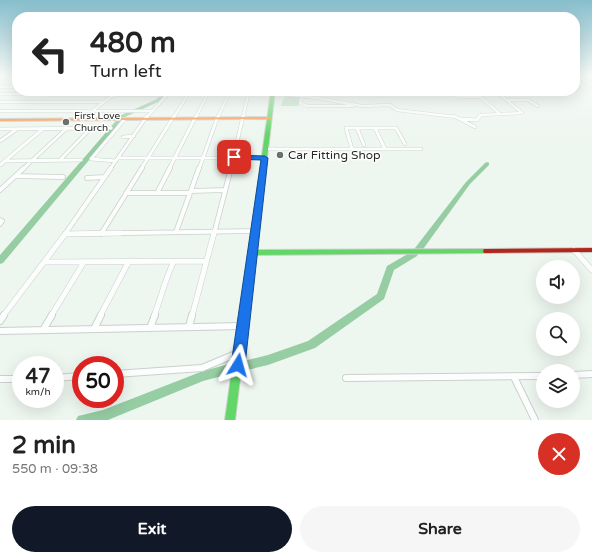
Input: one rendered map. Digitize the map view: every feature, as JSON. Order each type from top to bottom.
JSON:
[{"type":"street","points":[[92,111],[113,96]]},
{"type":"street","points":[[0,321],[66,234],[104,178],[163,96]]},
{"type":"street","points":[[101,234],[187,96]]},
{"type":"street","points":[[157,194],[207,96]]},
{"type":"street","points":[[176,232],[203,157],[228,96]]},
{"type":"street","points":[[190,327],[224,190],[234,157],[248,96]]},
{"type":"street","points":[[230,420],[244,326],[273,96]]},
{"type":"street","points":[[362,106],[300,96],[300,103],[307,106],[362,106],[390,105],[395,107],[397,110],[448,115],[475,127]]},
{"type":"street","points":[[457,96],[481,97],[499,114]]},
{"type":"street","points":[[459,119],[476,120],[481,115],[522,113],[502,96]]},
{"type":"street","points":[[507,100],[528,100],[538,106]]},
{"type":"street","points":[[0,102],[104,102]]},
{"type":"street","points":[[0,110],[153,111]]},
{"type":"street","points":[[91,120],[98,113]]},
{"type":"street","points":[[0,120],[270,118]]},
{"type":"street","points":[[122,120],[91,159],[117,160],[203,157],[265,158]]},
{"type":"street","points":[[0,165],[44,128]]},
{"type":"street","points":[[0,190],[67,128]]},
{"type":"street","points":[[60,160],[92,128]]},
{"type":"street","points":[[0,129],[111,128]]},
{"type":"street","points":[[352,149],[346,128],[396,128],[405,144]]},
{"type":"street","points":[[357,128],[364,145]]},
{"type":"street","points":[[375,128],[385,149]]},
{"type":"street","points":[[0,142],[17,129]]},
{"type":"street","points":[[123,137],[134,136]]},
{"type":"street","points":[[266,149],[421,149]]},
{"type":"street","points":[[5,161],[81,160]]},
{"type":"street","points":[[15,176],[63,177]]},
{"type":"street","points":[[87,178],[104,178]]},
{"type":"street","points":[[126,193],[157,194],[224,190]]},
{"type":"street","points":[[0,220],[2,221],[0,224]]},
{"type":"street","points":[[66,234],[256,231]]},
{"type":"street","points":[[574,250],[592,270]]},
{"type":"street","points":[[253,254],[592,250]]},
{"type":"street","points":[[94,329],[129,261]]},
{"type":"street","points":[[150,328],[164,289],[165,278],[174,261]]},
{"type":"street","points":[[45,262],[206,261]]},
{"type":"street","points":[[43,330],[84,262]]},
{"type":"street","points":[[0,331],[244,326]]},
{"type":"street","points":[[124,373],[202,368],[240,352]]},
{"type":"street","points":[[580,375],[592,374]]},
{"type":"street","points":[[346,378],[536,376]]},
{"type":"street","points":[[514,377],[535,420]]},
{"type":"street","points":[[0,379],[12,379]]},
{"type":"green space","points":[[284,97],[300,97],[298,106],[281,106]]},
{"type":"waterway","points":[[0,261],[123,116],[156,101],[162,96]]},
{"type":"waterway","points":[[418,250],[468,183],[487,164]]},
{"type":"waterway","points":[[243,366],[268,360],[311,345],[381,296],[390,268],[414,254]]},
{"type":"waterway","points":[[82,420],[103,416],[203,376],[233,368]]},
{"type":"traffic: fast","points":[[230,420],[272,96]]},
{"type":"traffic: fast","points":[[253,253],[486,251]]},
{"type":"traffic: slow","points":[[0,120],[270,118]]},
{"type":"traffic: jam","points":[[486,251],[592,250]]},
{"type":"place","name":"First Love Church","points":[[66,122]]},
{"type":"place","name":"Car Fitting Shop","points":[[280,155]]},
{"type":"route","points":[[234,157],[265,158],[238,365]]}]
